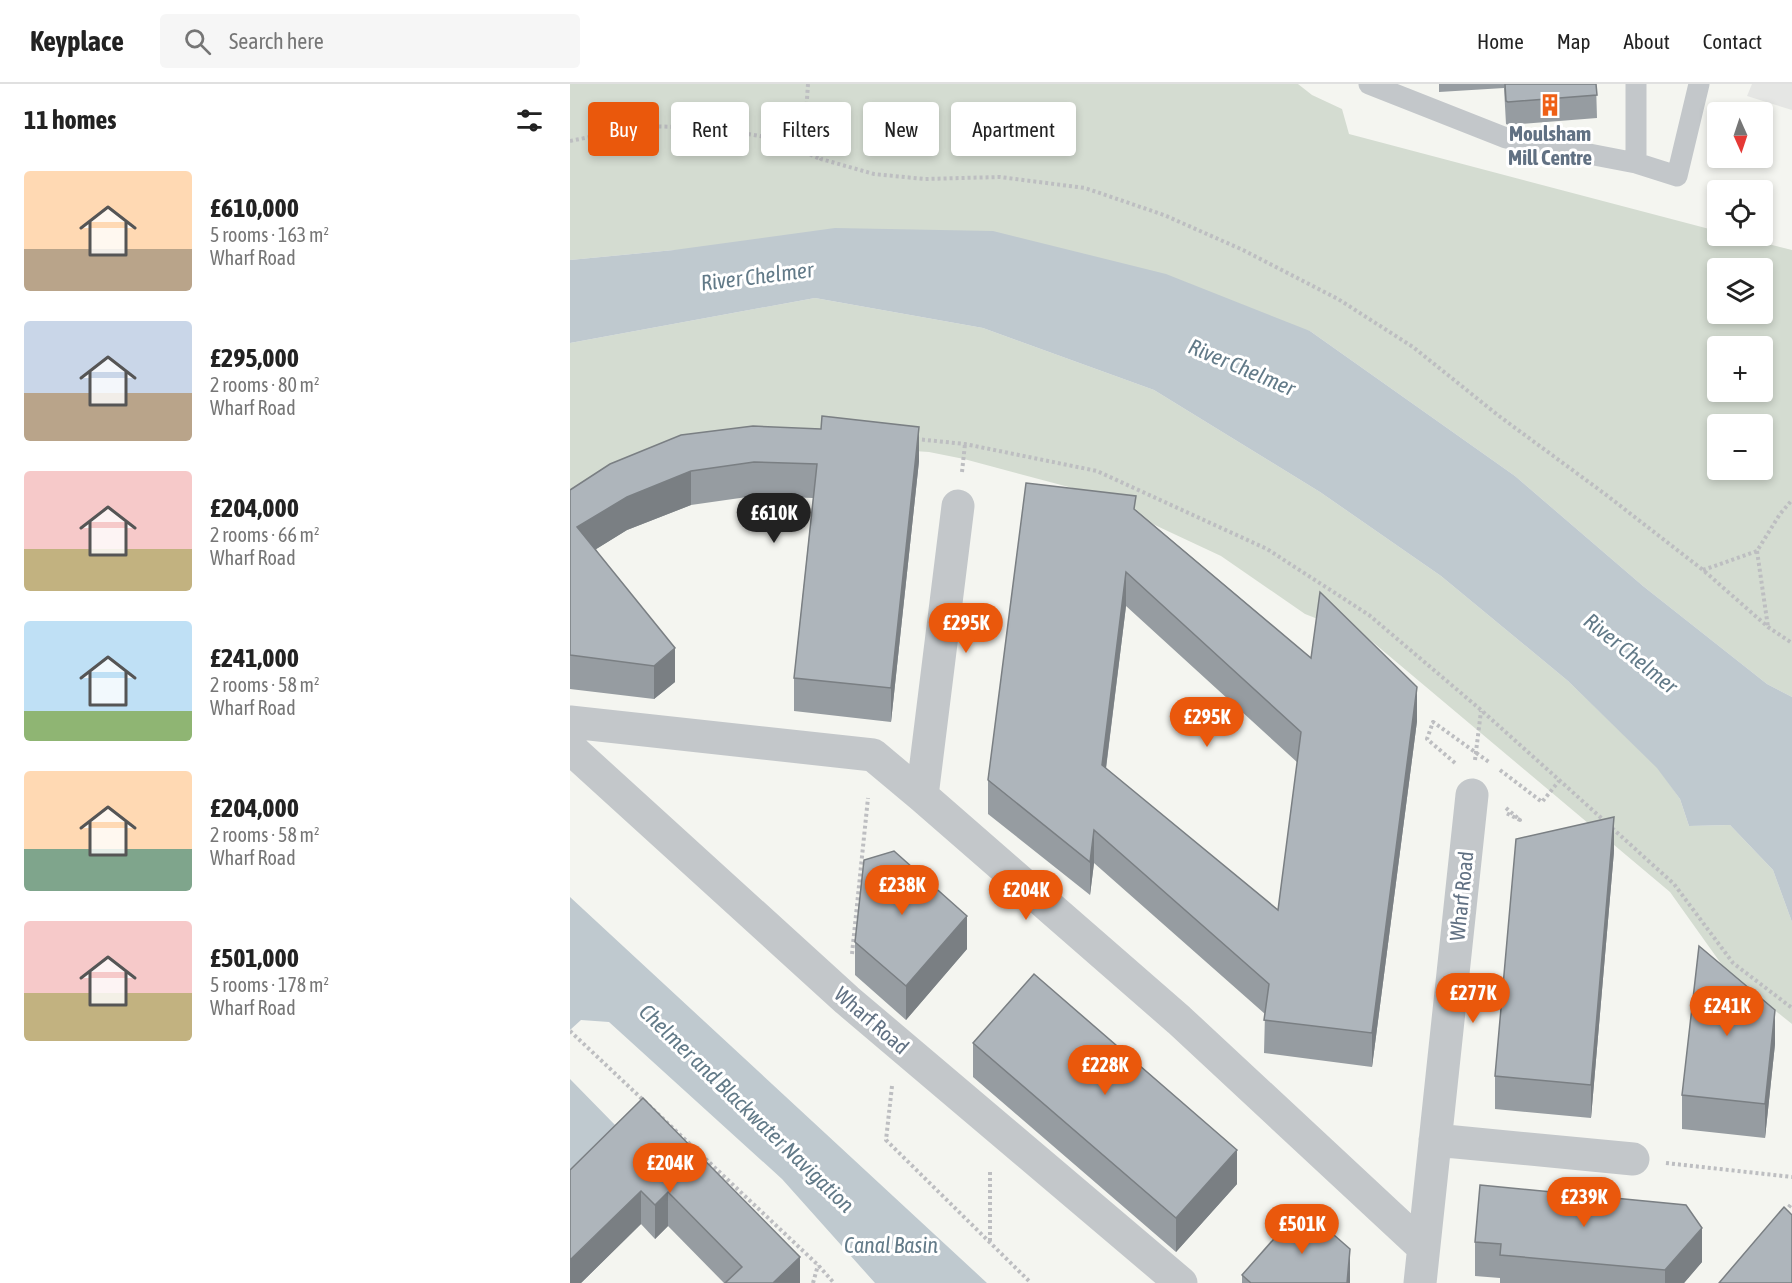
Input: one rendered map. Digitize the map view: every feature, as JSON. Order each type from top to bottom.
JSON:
[{"type":"street","points":[[922,796],[958,506]]},
{"type":"street","points":[[570,723],[873,755],[1179,1020],[1423,1247]]},
{"type":"street","name":"Wharf Road","points":[[570,748],[847,1000],[1181,1283]]},
{"type":"street","name":"Wharf Road","points":[[1420,1283],[1472,795]]},
{"type":"street","points":[[1435,1140],[1633,1159]]},
{"type":"lane","points":[[1369,84],[1506,138],[1636,163],[1677,176],[1699,84]]},
{"type":"lane","points":[[1636,84],[1636,163]]},
{"type":"path","points":[[808,84],[805,129],[821,159]]},
{"type":"path","points":[[570,141],[643,126],[713,128],[777,140],[821,159],[874,174],[924,179],[1000,177],[1085,188],[1164,215],[1243,250],[1338,299],[1413,347],[1499,417],[1605,494],[1703,570],[1768,627],[1792,643]]},
{"type":"path","points":[[906,438],[965,444],[1098,471],[1267,549],[1369,615],[1481,710],[1674,884],[1733,963],[1792,1008]]},
{"type":"path","points":[[1703,570],[1757,551],[1780,514],[1792,500]]},
{"type":"path","points":[[1757,551],[1768,627]]},
{"type":"path","points":[[1472,795],[1481,710]]},
{"type":"path","points":[[847,1000],[873,755]]},
{"type":"path","points":[[570,1031],[818,1265],[834,1283]]},
{"type":"path","points":[[897,1042],[886,1140],[1031,1283]]},
{"type":"path","points":[[990,1242],[991,1122]]},
{"type":"path","points":[[1633,1159],[1792,1177]]},
{"type":"path","points":[[1785,1212],[1792,1203]]},
{"type":"path","points":[[813,1283],[818,1265]]},
{"type":"shaded area","points":[[570,84],[1298,84],[1312,95],[1342,109],[1349,134],[1707,228],[1707,246],[1773,245],[1792,250],[1792,697],[1767,684],[1643,586],[1515,476],[1310,331],[674,250],[570,260]]},
{"type":"shaded area","points":[[1752,84],[1792,84],[1792,110],[1773,104],[1773,102],[1747,96]]},
{"type":"shaded area","points":[[815,298],[983,328],[1154,390],[1320,492],[1441,576],[1568,681],[1658,768],[1680,799],[1689,826],[1730,825],[1773,870],[1792,922],[1792,1024],[1727,972],[1670,892],[1369,639],[1305,614],[1221,556],[1080,490],[929,452],[821,445],[570,503],[570,343]]},
{"type":"water","name":"River Chelmer","points":[[835,228],[993,231],[1166,274],[1310,331],[1515,476],[1643,586],[1767,684],[1792,697],[1792,922],[1773,870],[1730,825],[1689,826],[1680,799],[1657,768],[1568,681],[1441,576],[1320,492],[1154,390],[983,328],[815,298],[570,343],[570,260],[674,250]]},
{"type":"water","name":"Canal Basin","points":[[570,897],[987,1283],[875,1283],[782,1179],[609,1022],[581,1020],[570,1030]]},
{"type":"water","points":[[570,1079],[618,1128],[570,1175]]},
{"type":"building","points":[[1505,84],[1596,84],[1597,95],[1508,102],[1506,101]]},
{"type":"building","points":[[822,416],[919,427],[891,688],[794,678],[817,464],[754,462],[691,471],[627,497],[577,527],[675,648],[654,666],[570,655],[570,490],[610,464],[681,435],[753,426],[821,429]]},
{"type":"building","points":[[1026,483],[1136,496],[1134,509],[1311,658],[1320,592],[1417,687],[1372,1033],[1264,1020],[1269,984],[1094,830],[1090,862],[988,780]],"holes":[[[1126,572],[1301,732],[1278,910],[1102,765]]]},
{"type":"building","points":[[1614,817],[1591,1085],[1495,1076],[1516,839]]},
{"type":"building","points":[[894,851],[967,916],[906,986],[855,942],[864,860]]},
{"type":"building","points":[[1699,946],[1775,1010],[1765,1104],[1682,1095]]},
{"type":"building","points":[[1034,974],[1237,1150],[1176,1218],[973,1043]]},
{"type":"building","points":[[643,1098],[800,1257],[773,1283],[725,1283],[742,1267],[668,1192],[655,1205],[641,1191],[570,1260],[570,1170]]},
{"type":"building","points":[[1480,1185],[1686,1205],[1702,1228],[1665,1270],[1500,1255],[1501,1244],[1475,1242]]},
{"type":"building","points":[[1302,1207],[1350,1249],[1347,1283],[1251,1283],[1242,1275]]},
{"type":"building","points":[[1784,1207],[1792,1215],[1792,1283],[1719,1283]]},
{"type":"place","name":"Moulsham Mill Centre","points":[[1550,105]]},
{"type":"water label","name":"Chelmer and Blackwater Navigation","points":[[747,1108]]}]
